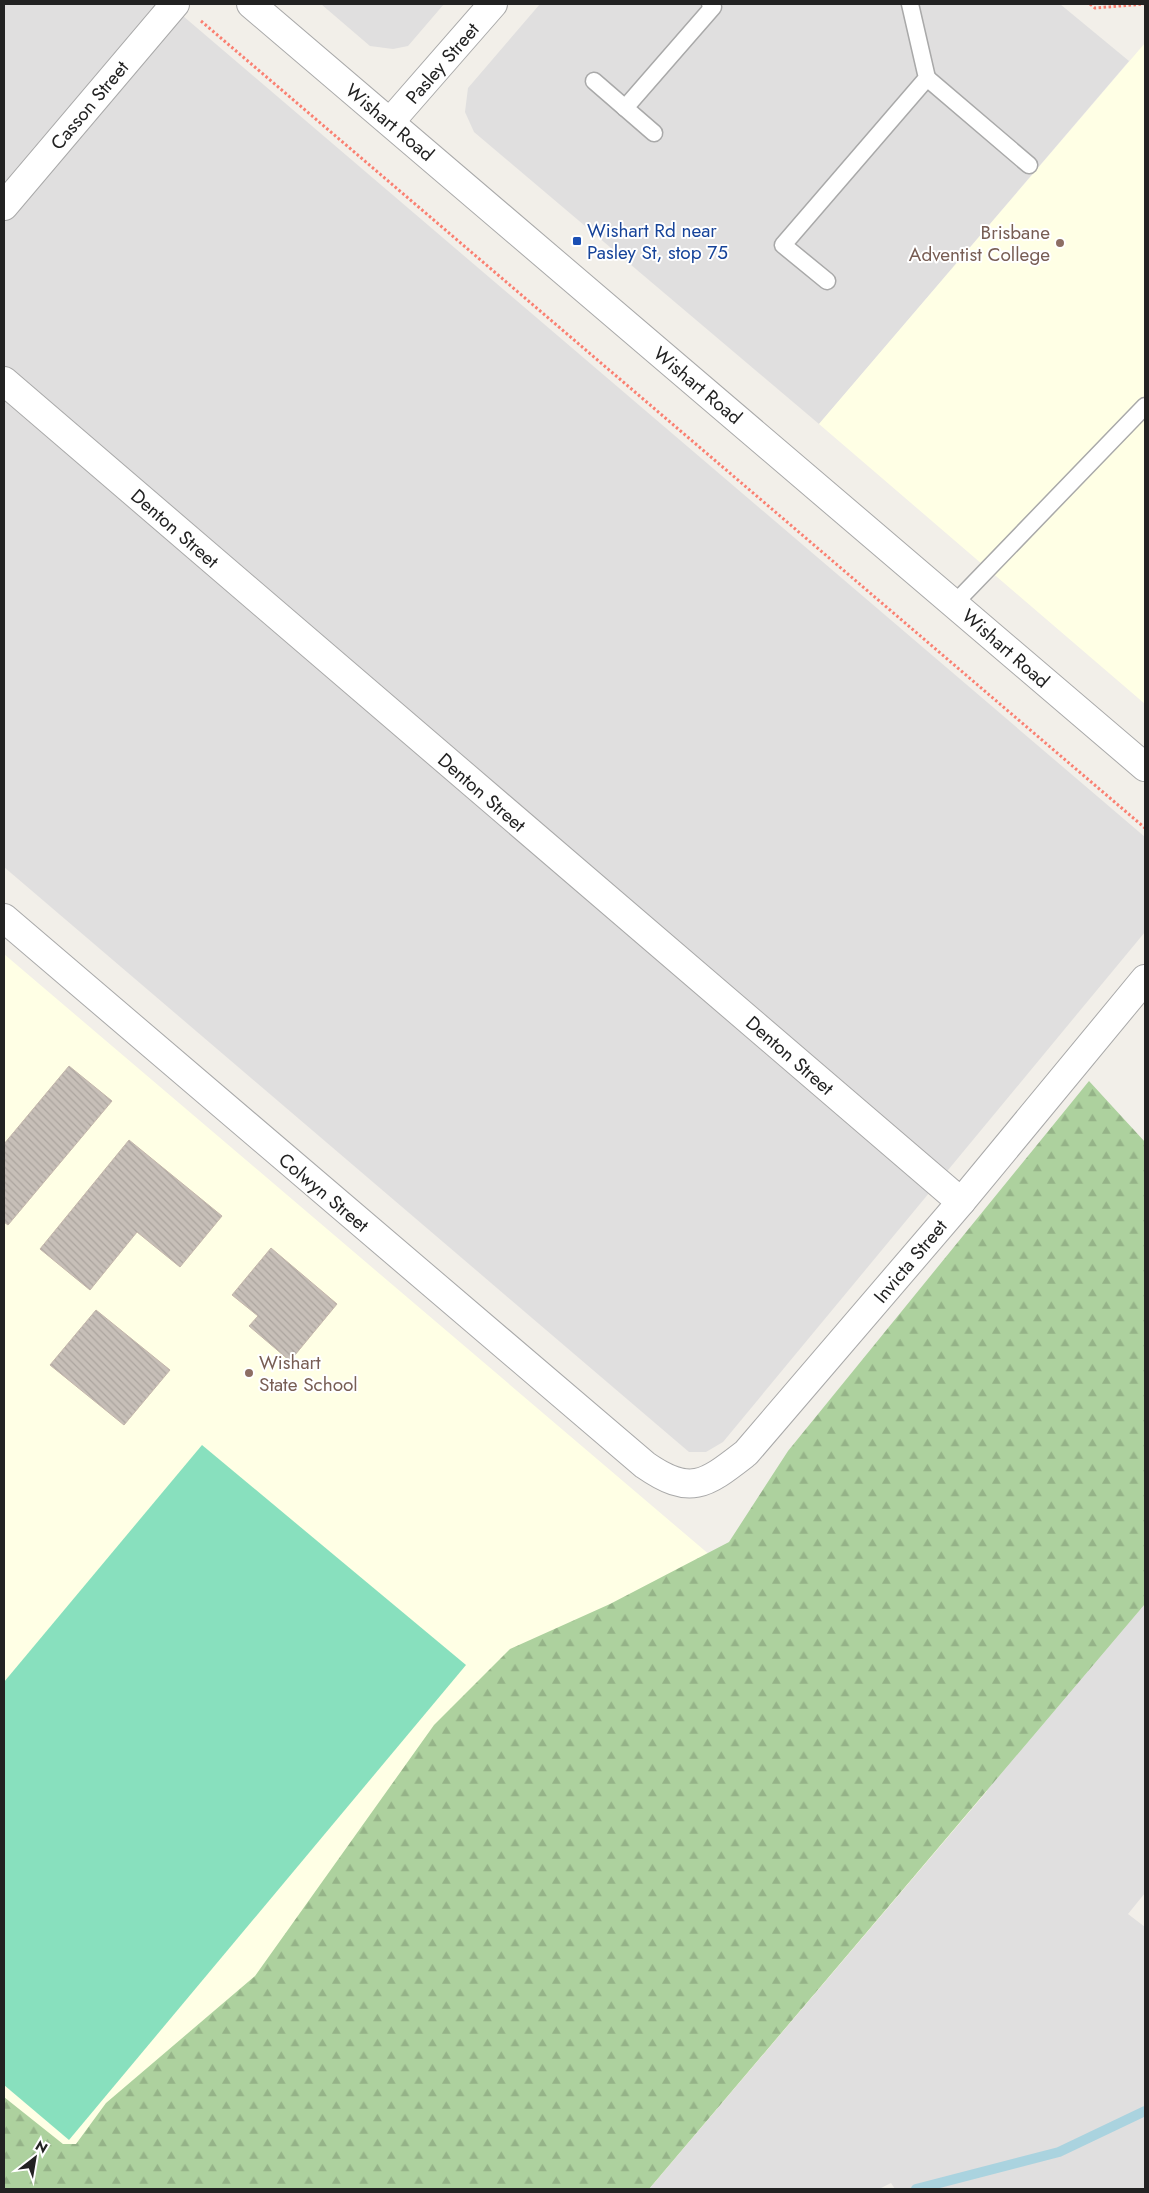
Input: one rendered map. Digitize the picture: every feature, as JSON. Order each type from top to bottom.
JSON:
[{"type":"street","name":"Casson Street","points":[[4,206],[175,4]]},
{"type":"street","name":"Wishart Road","points":[[251,4],[1145,767]]},
{"type":"street","name":"Pasley Street","points":[[390,122],[493,4]]},
{"type":"street","name":"Denton Street","points":[[4,381],[961,1202]]},
{"type":"street","name":"Colwyn Street","points":[[4,918],[645,1465]]},
{"type":"street","name":"Invicta Street","points":[[645,1465],[664,1478],[683,1484],[708,1481],[746,1453],[961,1202],[1145,979]]},
{"type":"lane","points":[[625,108],[713,6],[710,4]]},
{"type":"lane","points":[[910,4],[927,78],[1029,165]]},
{"type":"lane","points":[[827,281],[783,245],[927,78]]},
{"type":"lane","points":[[594,81],[654,133]]},
{"type":"lane","points":[[954,604],[1145,406]]},
{"type":"path","points":[[1090,4],[1095,8],[1145,4]]},
{"type":"path","points":[[201,21],[1145,828]]},
{"type":"shaded area","points":[[4,4],[169,4],[1145,837],[1145,932],[723,1442],[706,1452],[689,1452],[4,867]]},
{"type":"shaded area","points":[[321,4],[444,4],[408,46],[393,49],[370,46]]},
{"type":"shaded area","points":[[540,4],[1060,4],[1129,61],[819,424],[474,132],[465,112],[468,88]]},
{"type":"shaded area","name":"Brisbane Adventist College","points":[[1145,43],[1145,704],[819,424]]},
{"type":"shaded area","name":"Wishart State School","points":[[4,954],[987,1791],[649,2189],[4,2189]]},
{"type":"shaded area","points":[[1145,1604],[1145,1893],[1128,1914],[1145,1927],[1145,2189],[895,2189],[891,2183],[879,2189],[649,2189]]},
{"type":"green space","points":[[1089,1081],[1145,1142],[1145,1604],[649,2189],[4,2189],[4,2097],[63,2144],[76,2144],[106,2103],[255,1976],[434,1725],[510,1649],[610,1604],[729,1542],[788,1451]]},
{"type":"green space","points":[[202,1445],[466,1665],[69,2140],[4,2085],[4,1682]]},
{"type":"building","points":[[69,1066],[112,1101],[8,1225],[4,1222],[4,1144]]},
{"type":"building","points":[[129,1140],[222,1216],[180,1267],[137,1232],[90,1290],[40,1249]]},
{"type":"building","points":[[271,1248],[337,1304],[290,1361],[249,1326],[258,1316],[232,1295]]},
{"type":"building","points":[[96,1310],[170,1370],[124,1425],[50,1365]]},
{"type":"waterway","points":[[916,2189],[1059,2152],[1145,2111]]},
{"type":"place","name":"Wishart Rd near Pasley St, stop 75","points":[[577,241]]},
{"type":"place","name":"Brisbane Adventist College","points":[[1060,243]]},
{"type":"place","name":"Wishart State School","points":[[249,1373]]}]
